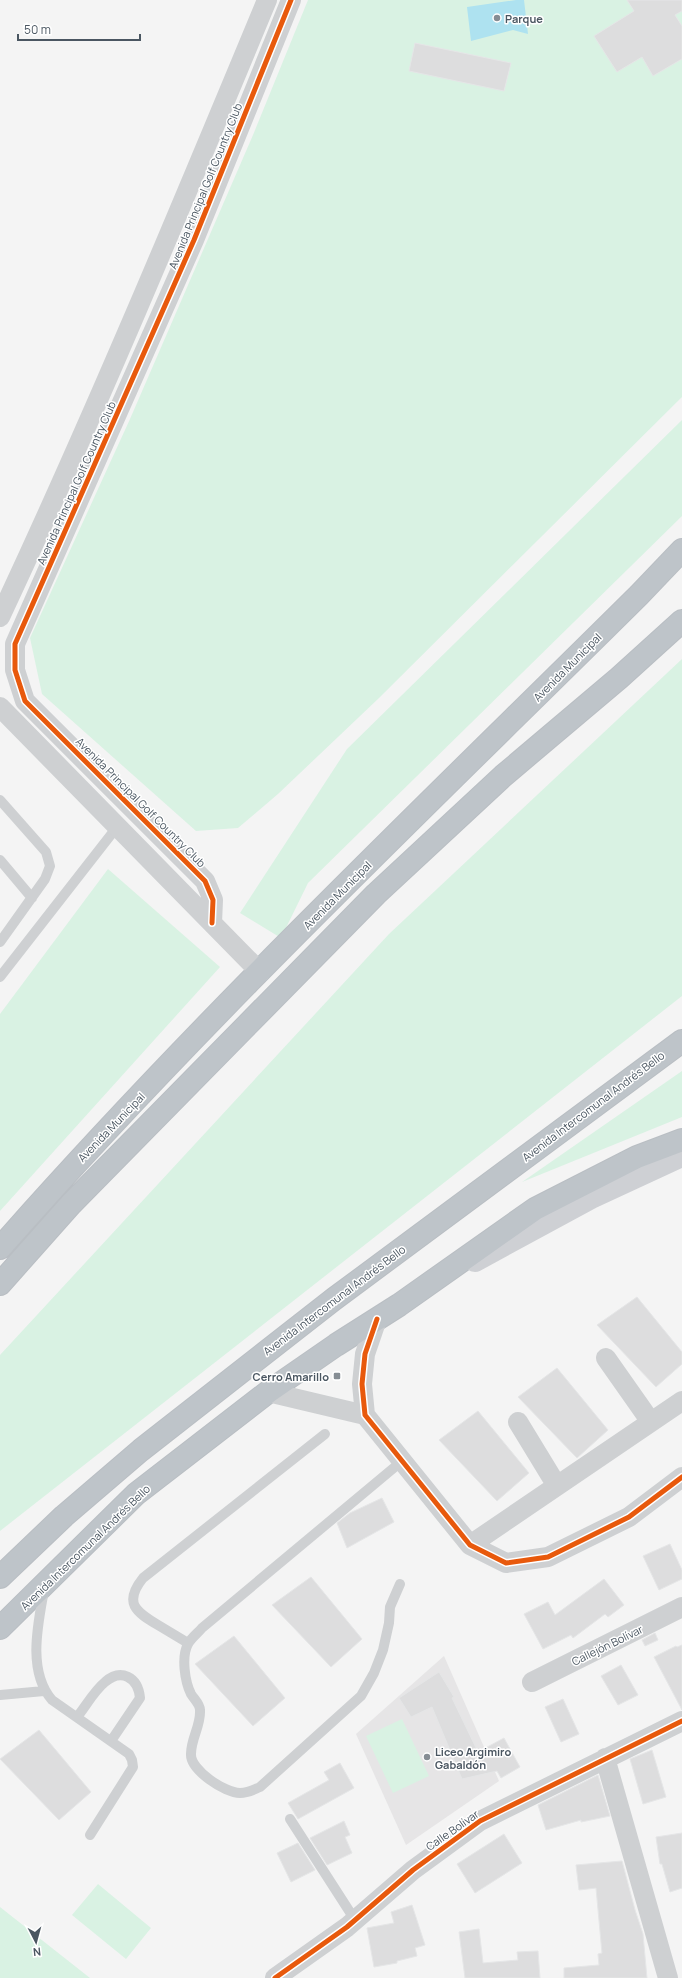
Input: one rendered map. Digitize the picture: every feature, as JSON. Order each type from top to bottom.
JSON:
[{"type":"highway","name":"Avenida Municipal","points":[[0,1248],[57,1183],[260,972],[639,595],[682,550]]},
{"type":"highway","points":[[0,1284],[71,1204],[376,894],[503,776],[619,678],[682,621]]},
{"type":"highway","name":"Avenida Intercomunal Andrés Bello","points":[[0,1577],[8,1564],[141,1450],[291,1332],[682,1040]]},
{"type":"highway","points":[[399,1305],[535,1209],[637,1158],[682,1140]]},
{"type":"highway","name":"Avenida Intercomunal Andrés Bello","points":[[0,1628],[45,1586],[136,1494],[268,1392],[399,1305]]},
{"type":"main road","name":"Avenida Intercomunal Andrés Bello","points":[[399,1305],[563,1213],[624,1182],[682,1156]]},
{"type":"street","name":"Avenida Principal Golf Country Club","points":[[0,617],[38,534],[189,188],[267,0]]},
{"type":"street","name":"Avenida Principal Golf Country Club","points":[[212,923],[213,900],[205,881],[25,701],[15,670],[15,644],[194,240],[291,0]]},
{"type":"street","points":[[0,707],[260,972]]},
{"type":"street","points":[[377,1319],[365,1354],[362,1384],[365,1415],[470,1545],[506,1563],[548,1557],[629,1518],[682,1477]]},
{"type":"street","points":[[606,1358],[650,1422]]},
{"type":"street","points":[[268,1392],[365,1415]]},
{"type":"street","points":[[470,1545],[682,1401]]},
{"type":"street","points":[[518,1422],[557,1486]]},
{"type":"street","name":"Callejón Bolívar","points":[[532,1682],[682,1607]]},
{"type":"street","name":"Calle Bolívar","points":[[275,1978],[355,1920],[413,1870],[480,1821],[682,1721]]},
{"type":"street","points":[[605,1758],[668,1978]]},
{"type":"lane","points":[[2,806],[46,852],[50,866],[46,879],[2,935]]},
{"type":"lane","points":[[0,977],[117,826]]},
{"type":"lane","points":[[0,860],[32,898]]},
{"type":"lane","points":[[188,1643],[138,1613],[133,1605],[135,1588],[143,1578],[325,1434]]},
{"type":"lane","points":[[400,1584],[390,1607],[389,1623],[383,1650],[374,1673],[361,1696],[260,1787],[248,1792],[239,1793],[228,1791],[201,1773],[191,1760],[192,1746],[200,1724],[201,1708],[191,1693],[185,1672],[185,1653],[188,1643],[202,1628],[402,1461]]},
{"type":"lane","points":[[45,1586],[37,1639],[37,1657],[40,1680],[44,1691],[52,1700],[129,1754],[132,1760],[133,1767],[90,1834]]},
{"type":"lane","points":[[77,1717],[104,1682],[120,1676],[131,1677],[136,1683],[140,1698],[111,1741]]},
{"type":"lane","points":[[0,1695],[44,1691]]},
{"type":"lane","points":[[290,1819],[355,1920]]},
{"type":"shaded area","name":"Liceo Argimiro Gabaldón","points":[[444,1656],[499,1781],[406,1845],[356,1734]]},
{"type":"green space","points":[[308,0],[682,0],[682,397],[379,698],[278,794],[238,828],[196,831],[42,694],[30,638],[130,419],[253,135]]},
{"type":"green space","points":[[682,420],[682,516],[308,883],[281,938],[240,913],[347,749]]},
{"type":"green space","points":[[682,659],[682,996],[0,1531],[0,1355],[389,934]]},
{"type":"green space","points":[[108,869],[220,967],[0,1211],[0,1014]]},
{"type":"green space","points":[[682,1071],[682,1117],[522,1182]]},
{"type":"green space","points":[[402,1719],[429,1776],[393,1793],[366,1736]]},
{"type":"green space","points":[[98,1884],[151,1928],[126,1959],[72,1915]]},
{"type":"green space","points":[[0,1907],[90,1978],[0,1978]]},
{"type":"water","name":"Parque","points":[[524,0],[528,34],[513,30],[471,41],[467,7]]},
{"type":"building","points":[[627,0],[682,0],[682,11],[675,15],[682,26],[682,59],[653,76],[642,57],[617,72],[594,36],[634,11]]},
{"type":"building","points":[[415,43],[511,63],[504,91],[409,71]]},
{"type":"building","points":[[637,1297],[682,1352],[682,1364],[656,1387],[597,1325]]},
{"type":"building","points":[[557,1368],[608,1430],[577,1458],[518,1397]]},
{"type":"building","points":[[478,1411],[529,1473],[497,1501],[439,1440]]},
{"type":"building","points":[[382,1498],[394,1522],[347,1548],[337,1523],[350,1513]]},
{"type":"building","points":[[670,1544],[682,1570],[682,1579],[659,1590],[643,1556]]},
{"type":"building","points":[[311,1577],[362,1639],[331,1667],[272,1605]]},
{"type":"building","points":[[604,1579],[624,1605],[608,1617],[605,1614],[573,1638],[571,1635],[543,1649],[524,1614],[548,1602],[555,1615]]},
{"type":"building","points":[[655,1633],[658,1640],[645,1646],[642,1640]]},
{"type":"building","points":[[234,1636],[285,1698],[253,1726],[195,1664]]},
{"type":"building","points":[[682,1645],[682,1710],[654,1657],[676,1646]]},
{"type":"building","points":[[621,1665],[638,1695],[618,1705],[601,1676]]},
{"type":"building","points":[[439,1672],[454,1697],[452,1698],[478,1752],[504,1738],[520,1767],[501,1778],[497,1771],[462,1779],[432,1707],[411,1717],[399,1698]]},
{"type":"building","points":[[563,1699],[579,1734],[561,1742],[545,1707]]},
{"type":"building","points":[[39,1730],[91,1792],[59,1820],[0,1759]]},
{"type":"building","points":[[652,1750],[666,1797],[643,1804],[630,1759]]},
{"type":"building","points":[[340,1763],[354,1788],[298,1819],[288,1803],[329,1780],[324,1772]]},
{"type":"building","points":[[598,1775],[610,1816],[581,1822],[581,1820],[546,1830],[538,1805]]},
{"type":"building","points":[[344,1821],[350,1835],[345,1837],[352,1853],[327,1865],[310,1838]]},
{"type":"building","points":[[682,1833],[682,1888],[670,1892],[662,1864],[660,1864],[656,1837]]},
{"type":"building","points":[[504,1834],[522,1863],[475,1893],[457,1864]]},
{"type":"building","points":[[298,1843],[315,1870],[291,1882],[277,1853]]},
{"type":"building","points":[[622,1861],[643,1934],[647,1978],[564,1978],[564,1968],[599,1965],[598,1954],[602,1953],[596,1888],[579,1890],[576,1865]]},
{"type":"building","points":[[412,1905],[425,1945],[415,1948],[417,1956],[397,1961],[397,1963],[374,1967],[367,1928],[394,1923],[391,1912]]},
{"type":"building","points":[[479,1929],[483,1963],[518,1960],[517,1952],[538,1951],[540,1978],[465,1978],[459,1932]]},
{"type":"cycle path","points":[[212,923],[213,900],[205,881],[25,701],[15,670],[15,644],[194,240],[291,0]]},
{"type":"cycle path","points":[[377,1319],[365,1354],[362,1384],[365,1415],[470,1545],[506,1563],[548,1557],[629,1517],[682,1477]]},
{"type":"cycle path","points":[[275,1978],[347,1927],[413,1870],[480,1821],[682,1721]]},
{"type":"place","name":"Parque","points":[[497,18]]},
{"type":"place","name":"Cerro Amarillo","points":[[337,1376]]},
{"type":"place","name":"Liceo Argimiro Gabaldón","points":[[427,1757]]}]
